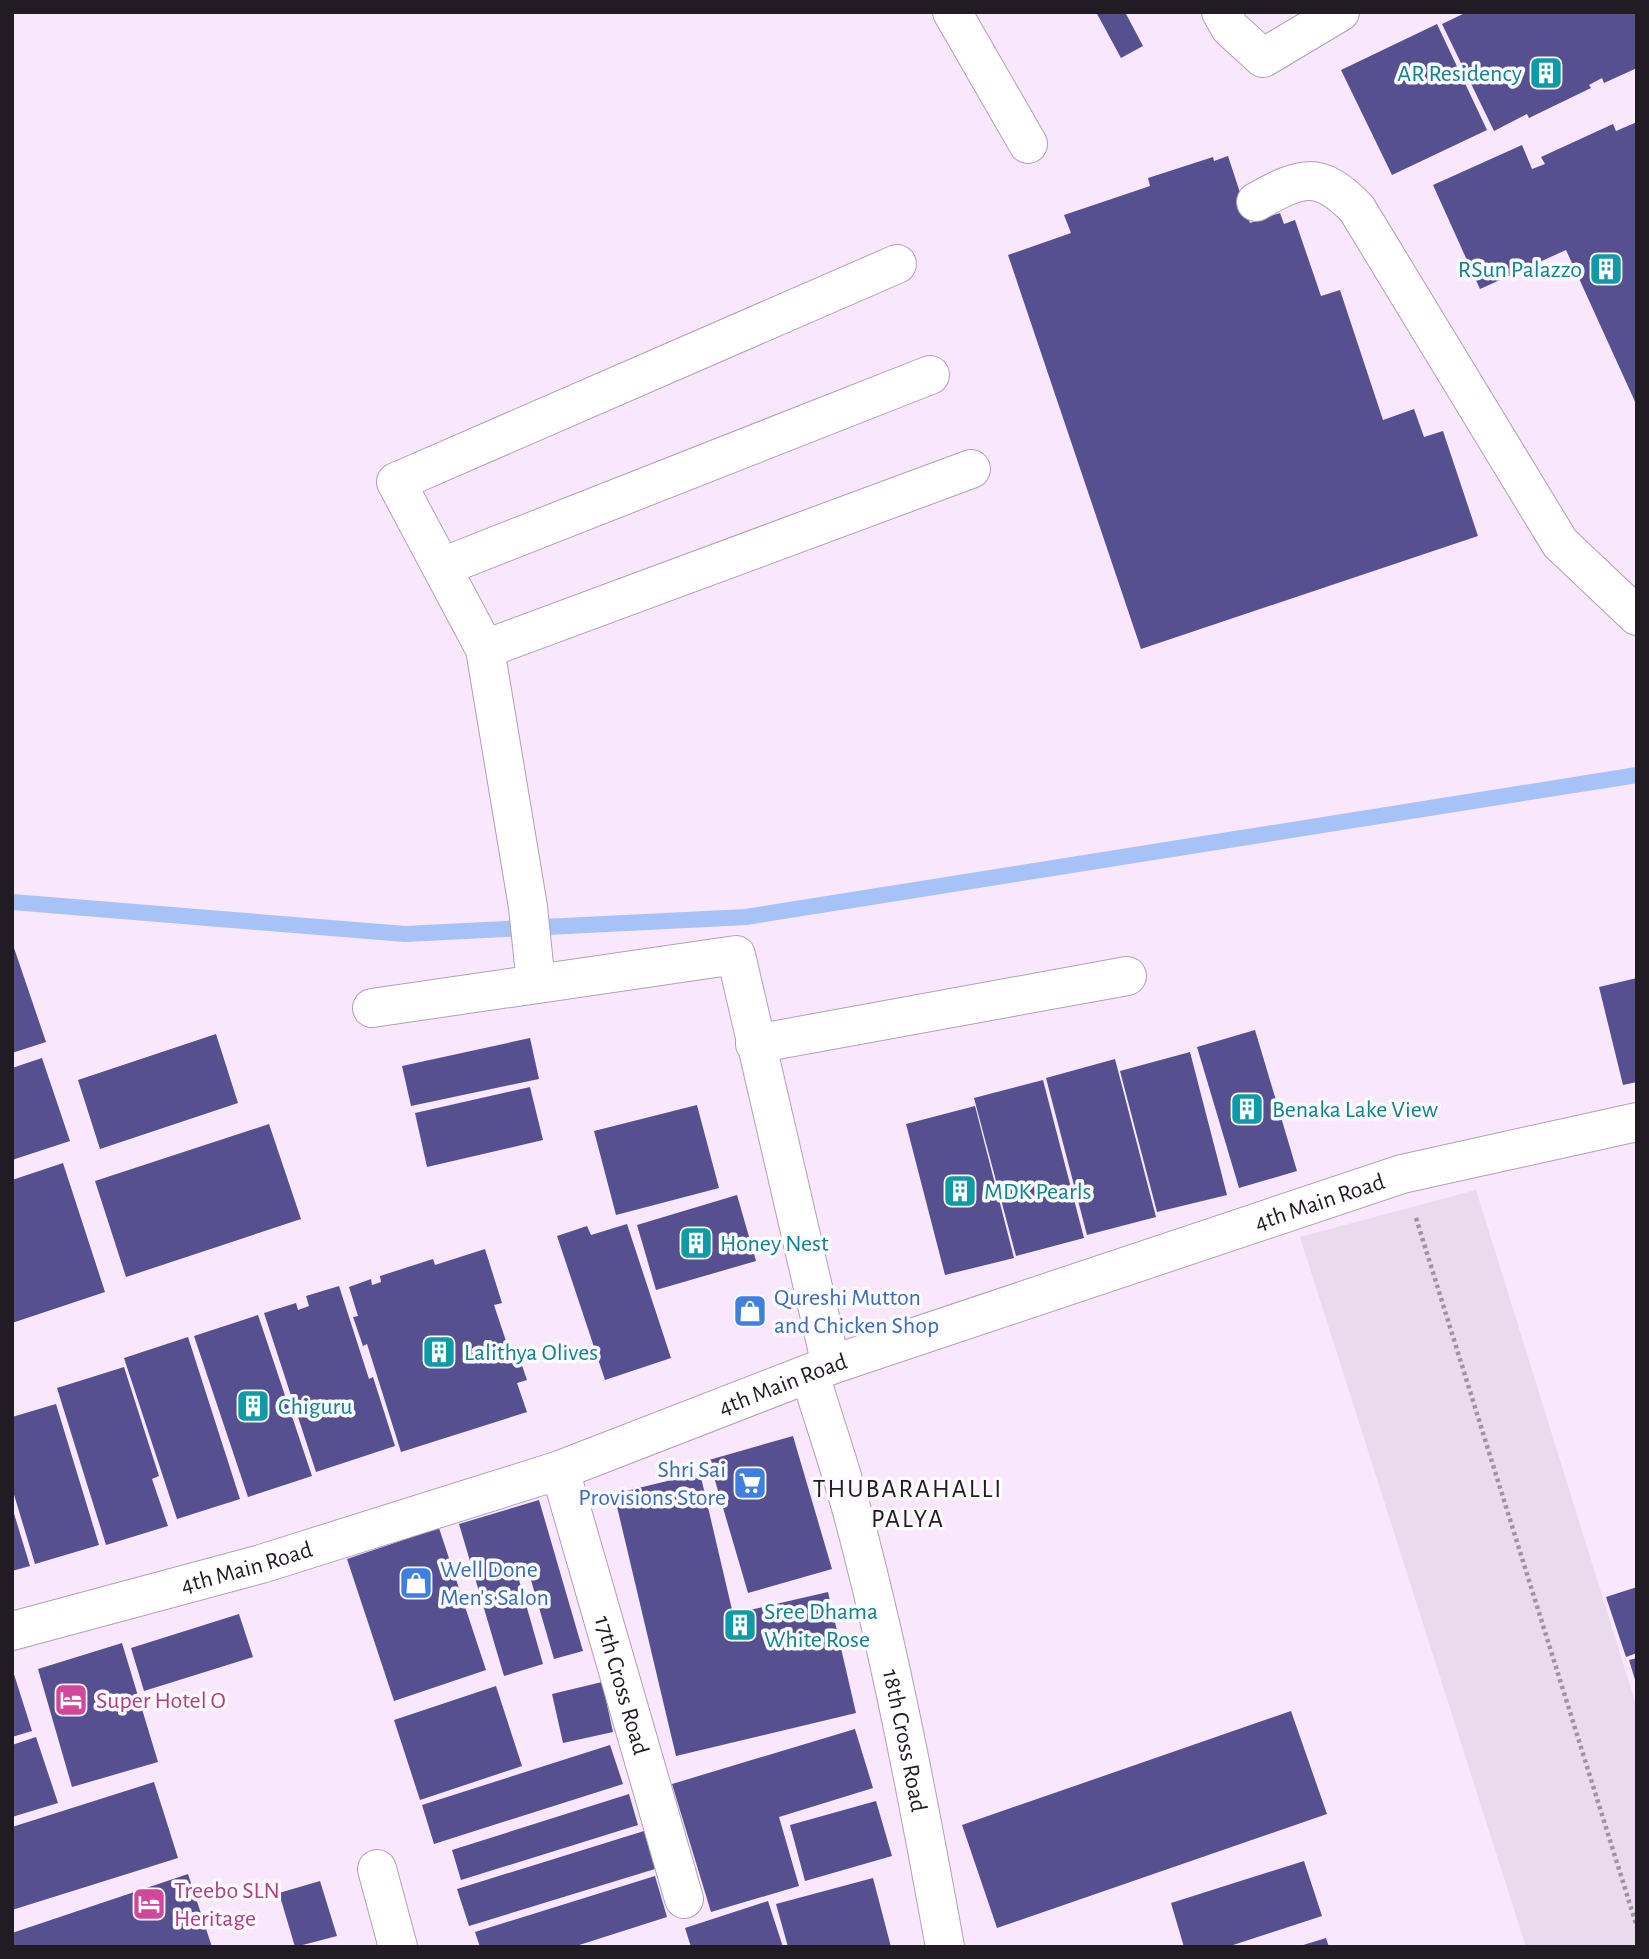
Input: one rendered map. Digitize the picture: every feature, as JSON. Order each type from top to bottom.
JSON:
[{"type":"street","points":[[952,12],[1028,144]]},
{"type":"street","points":[[1221,12],[1230,28],[1263,58],[1340,12]]},
{"type":"street","points":[[1256,202],[1290,182],[1316,179],[1340,191],[1560,542],[1637,616]]},
{"type":"street","points":[[372,1008],[536,984],[530,925],[485,649],[396,482],[897,264]]},
{"type":"street","points":[[442,567],[930,375]]},
{"type":"street","points":[[485,649],[971,469]]},
{"type":"street","name":"18th Cross Road","points":[[536,984],[736,955],[821,1370],[917,1788],[942,1946]]},
{"type":"street","points":[[755,1044],[1127,976]]},
{"type":"street","name":"4th Main Road","points":[[12,1631],[261,1564],[560,1470],[821,1370],[1402,1174],[1637,1122]]},
{"type":"street","name":"17th Cross Road","points":[[560,1470],[684,1899]]},
{"type":"street","points":[[377,1869],[398,1947]]},
{"type":"path","points":[[1402,1174],[1637,1927]]},
{"type":"shaded area","points":[[1476,1190],[1637,1708],[1637,1947],[1526,1947],[1300,1237]]},
{"type":"building","points":[[1096,12],[1125,12],[1143,46],[1121,58]]},
{"type":"building","name":"AR Residency","points":[[1467,12],[1637,12],[1637,68],[1604,83],[1602,78],[1589,85],[1591,88],[1529,118],[1527,114],[1494,131],[1442,24]]},
{"type":"building","points":[[1437,24],[1487,130],[1392,175],[1341,70]]},
{"type":"building","name":"RSun Palazzo","points":[[1637,122],[1637,406],[1566,250],[1480,289],[1433,185],[1522,145],[1532,169],[1545,164],[1541,157],[1613,124],[1616,131]]},
{"type":"building","points":[[1228,156],[1250,223],[1280,213],[1284,224],[1295,220],[1321,296],[1340,290],[1383,420],[1414,409],[1424,437],[1443,431],[1478,536],[1141,649],[1008,255],[1071,233],[1064,215],[1150,186],[1148,178],[1213,157],[1214,161]]},
{"type":"building","points":[[12,942],[46,1042],[12,1053]]},
{"type":"building","points":[[1637,978],[1637,1082],[1623,1085],[1599,987]]},
{"type":"building","name":"Benaka Lake View","points":[[1255,1030],[1297,1171],[1239,1188],[1197,1047]]},
{"type":"building","points":[[216,1034],[238,1103],[100,1149],[78,1080]]},
{"type":"building","points":[[530,1038],[539,1079],[411,1106],[402,1066]]},
{"type":"building","points":[[1190,1052],[1227,1195],[1157,1212],[1120,1071]]},
{"type":"building","points":[[42,1058],[70,1141],[12,1160],[12,1068]]},
{"type":"building","points":[[1115,1059],[1156,1217],[1087,1235],[1046,1078]]},
{"type":"building","points":[[1043,1080],[1084,1238],[1016,1256],[974,1098]]},
{"type":"building","points":[[530,1087],[543,1140],[427,1167],[415,1113]]},
{"type":"building","points":[[697,1105],[719,1188],[616,1215],[594,1131]]},
{"type":"building","name":"MDK Pearls","points":[[975,1106],[1014,1258],[945,1275],[906,1124]]},
{"type":"building","points":[[269,1124],[301,1219],[126,1277],[95,1181]]},
{"type":"building","points":[[63,1163],[105,1292],[12,1323],[12,1180]]},
{"type":"building","name":"Honey Nest","points":[[737,1195],[756,1261],[656,1290],[637,1225]]},
{"type":"building","points":[[627,1224],[671,1358],[605,1380],[557,1236],[587,1226],[591,1235]]},
{"type":"building","name":"Lalithya Olives","points":[[485,1249],[502,1303],[494,1305],[510,1353],[517,1351],[527,1380],[517,1383],[527,1412],[401,1452],[367,1344],[363,1346],[353,1317],[358,1316],[349,1287],[371,1279],[372,1285],[381,1282],[380,1276],[433,1259],[435,1265]]},
{"type":"building","points":[[339,1286],[369,1379],[373,1377],[395,1446],[316,1472],[264,1313],[296,1303],[298,1310],[309,1306],[306,1296]]},
{"type":"building","name":"Chiguru","points":[[258,1315],[312,1476],[248,1497],[194,1336]]},
{"type":"building","points":[[188,1337],[240,1499],[177,1519],[124,1358]]},
{"type":"building","points":[[124,1367],[159,1476],[152,1479],[168,1526],[106,1545],[57,1388]]},
{"type":"building","points":[[56,1404],[99,1545],[35,1564],[12,1488],[12,1417]]},
{"type":"building","points":[[793,1436],[832,1569],[748,1593],[709,1460]]},
{"type":"building","name":"Sree Dhama White Rose","points":[[700,1473],[733,1614],[828,1592],[856,1713],[676,1756],[614,1494]]},
{"type":"building","points":[[539,1500],[583,1651],[554,1659],[526,1563],[515,1566],[543,1664],[504,1676],[459,1524]]},
{"type":"building","points":[[12,1507],[30,1566],[12,1571]]},
{"type":"building","points":[[439,1528],[486,1670],[394,1701],[347,1559]]},
{"type":"building","points":[[1637,1587],[1637,1653],[1626,1657],[1606,1597]]},
{"type":"building","points":[[239,1614],[253,1657],[144,1691],[131,1648]]},
{"type":"building","points":[[122,1643],[158,1762],[72,1787],[38,1669]]},
{"type":"building","points":[[1637,1658],[1637,1683],[1636,1683],[1629,1660]]},
{"type":"building","points":[[12,1668],[32,1731],[12,1737]]},
{"type":"building","points":[[602,1682],[613,1732],[563,1743],[552,1694]]},
{"type":"building","points":[[496,1686],[522,1766],[420,1800],[394,1720]]},
{"type":"building","points":[[1291,1711],[1327,1814],[997,1928],[962,1825]]},
{"type":"building","points":[[855,1729],[873,1788],[779,1817],[799,1886],[711,1912],[672,1784]]},
{"type":"building","points":[[36,1737],[58,1803],[12,1817],[12,1745]]},
{"type":"building","points":[[610,1745],[623,1784],[434,1844],[422,1805]]},
{"type":"building","points":[[154,1782],[178,1858],[12,1910],[12,1827]]},
{"type":"building","points":[[629,1794],[638,1825],[461,1880],[452,1850]]},
{"type":"building","points":[[876,1801],[892,1856],[805,1881],[790,1825]]},
{"type":"building","points":[[644,1831],[655,1869],[469,1926],[457,1889]]},
{"type":"building","points":[[1304,1861],[1322,1916],[1227,1947],[1184,1947],[1171,1903]]},
{"type":"building","name":"Treebo SLN Heritage","points":[[188,1874],[212,1947],[14,1947],[12,1933]]},
{"type":"building","points":[[655,1876],[667,1917],[573,1947],[480,1947],[475,1932]]},
{"type":"building","points":[[873,1878],[891,1947],[788,1947],[776,1904]]},
{"type":"building","points":[[320,1881],[337,1936],[295,1947],[279,1893]]},
{"type":"building","points":[[768,1901],[783,1947],[691,1947],[685,1928]]},
{"type":"building","points":[[1326,1938],[1329,1947],[1300,1947],[1300,1946]]},
{"type":"waterway","points":[[12,902],[405,934],[746,917],[1637,775]]},
{"type":"place","name":"AR Residency","points":[[1546,73]]},
{"type":"place","name":"RSun Palazzo","points":[[1606,269]]},
{"type":"place","name":"Benaka Lake View","points":[[1247,1109]]},
{"type":"place","name":"MDK Pearls","points":[[960,1191]]},
{"type":"place","name":"Honey Nest","points":[[696,1243]]},
{"type":"place","name":"Qureshi Mutton and Chicken Shop","points":[[750,1311]]},
{"type":"place","name":"Lalithya Olives","points":[[439,1352]]},
{"type":"place","name":"Chiguru","points":[[253,1406]]},
{"type":"place","name":"Shri Sai Provisions Store","points":[[750,1483]]},
{"type":"place","name":"Well Done Men's Salon","points":[[416,1583]]},
{"type":"place","name":"Sree Dhama White Rose","points":[[740,1625]]},
{"type":"place","name":"Super Hotel O","points":[[71,1700]]},
{"type":"place","name":"Treebo SLN Heritage","points":[[149,1904]]},
{"type":"district","name":"THUBARAHALLI PALYA","points":[[908,1503]]}]
